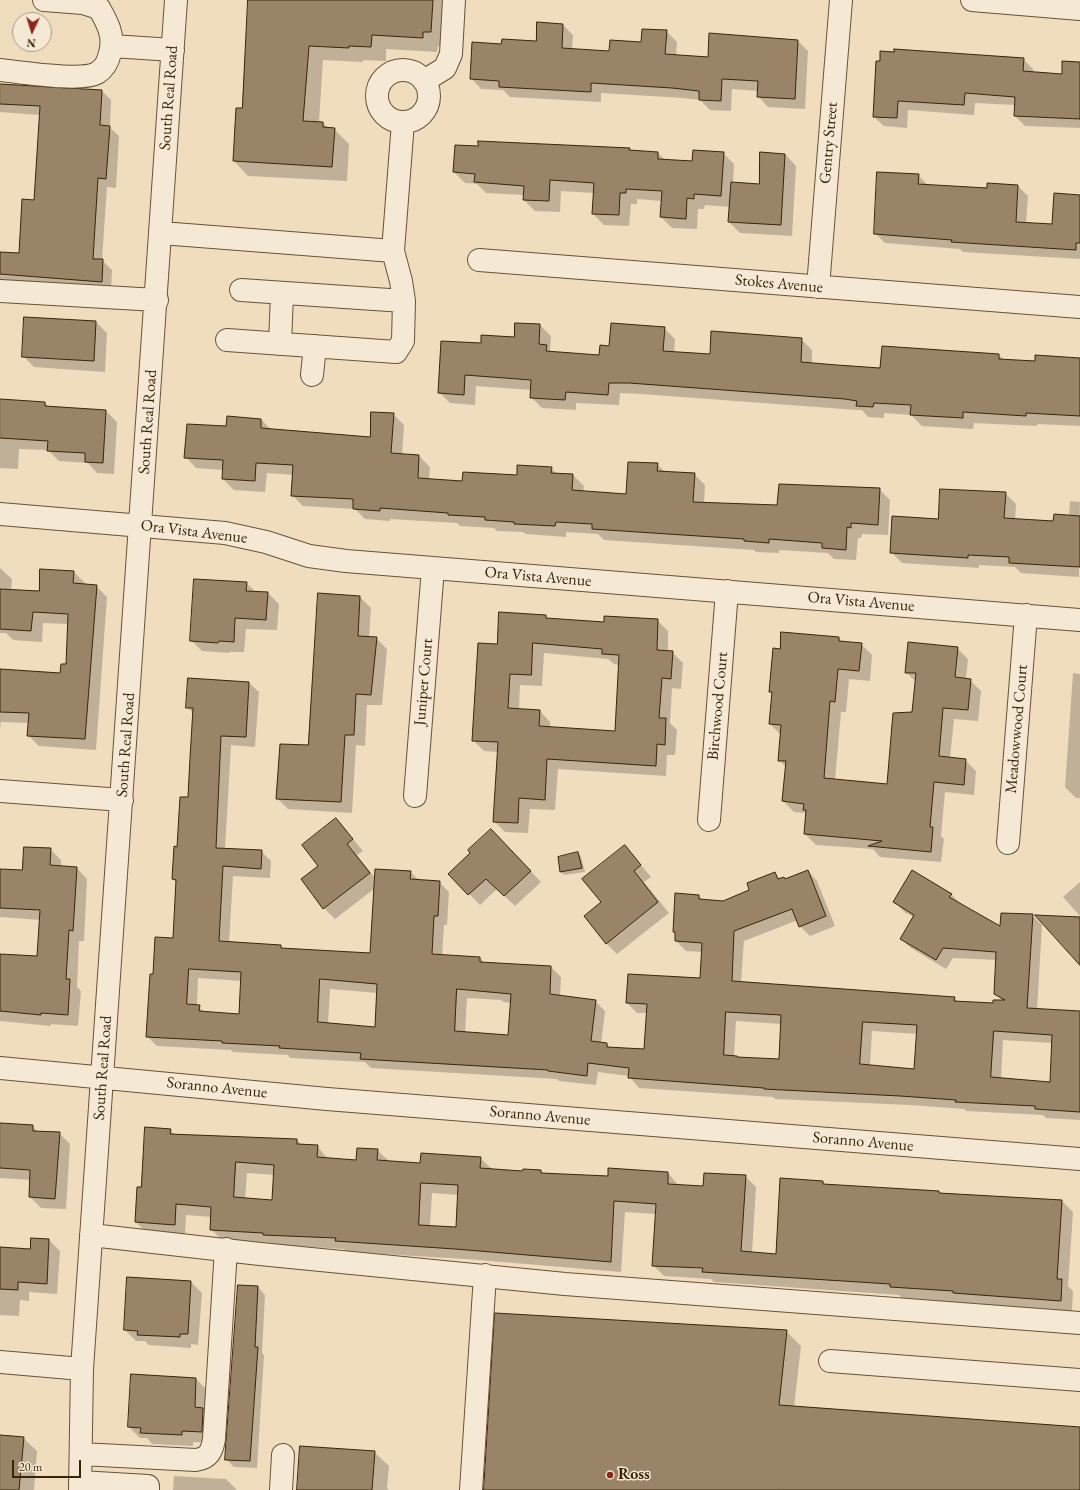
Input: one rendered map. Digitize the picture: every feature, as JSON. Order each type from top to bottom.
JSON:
[{"type":"street","points":[[0,70],[77,77],[96,73],[107,64],[112,46],[110,26],[99,8],[83,3],[44,0]]},
{"type":"street","name":"South Real Road","points":[[80,1486],[82,1369],[162,233],[176,0]]},
{"type":"street","points":[[424,81],[446,68],[451,54],[454,0]]},
{"type":"street","name":"Gentry Street","points":[[818,287],[841,0]]},
{"type":"street","points":[[972,0],[1080,8]]},
{"type":"street","points":[[112,46],[173,50]]},
{"type":"street","points":[[403,70],[413,71],[424,81],[430,96],[427,106],[422,114],[413,120],[403,122],[393,120],[381,110],[377,96],[379,85],[389,74],[403,70]]},
{"type":"street","points":[[227,340],[396,352],[403,341],[404,301],[401,281],[393,251],[403,122]]},
{"type":"street","points":[[162,233],[393,251]]},
{"type":"street","name":"Stokes Avenue","points":[[479,260],[1080,307]]},
{"type":"street","points":[[241,290],[282,294],[404,301]]},
{"type":"street","points":[[0,291],[157,300]]},
{"type":"street","points":[[280,344],[282,294]]},
{"type":"street","points":[[312,375],[314,346]]},
{"type":"street","name":"Ora Vista Avenue","points":[[0,514],[225,533],[266,542],[309,556],[346,561],[1080,620]]},
{"type":"street","name":"Juniper Court","points":[[415,796],[433,568]]},
{"type":"street","name":"Birchwood Court","points":[[709,820],[727,591]]},
{"type":"street","name":"Meadowwood Court","points":[[1008,843],[1026,615]]},
{"type":"street","points":[[0,791],[122,800]]},
{"type":"street","name":"Soranno Avenue","points":[[0,1068],[335,1100],[1080,1159]]},
{"type":"street","points":[[91,1235],[573,1284],[811,1304],[1080,1323]]},
{"type":"street","points":[[80,1454],[196,1460],[202,1459],[211,1452],[214,1439],[226,1249]]},
{"type":"street","points":[[471,1490],[485,1275]]},
{"type":"street","points":[[830,1361],[1080,1380]]},
{"type":"street","points":[[0,1362],[82,1369]]},
{"type":"street","points":[[281,1490],[284,1456]]},
{"type":"street","points":[[80,1486],[148,1486],[148,1490]]},
{"type":"building","points":[[248,0],[433,0],[431,32],[423,32],[423,38],[372,35],[371,47],[349,46],[349,48],[309,46],[303,121],[323,122],[323,127],[335,128],[332,167],[233,161],[236,108],[242,108]]},
{"type":"building","points":[[537,22],[563,24],[562,48],[609,51],[610,40],[641,42],[642,29],[667,30],[665,54],[708,57],[709,33],[798,40],[795,99],[757,97],[758,81],[722,79],[721,101],[699,100],[699,91],[672,88],[591,83],[591,92],[499,87],[499,81],[470,79],[472,42],[501,44],[502,39],[536,41]]},
{"type":"building","points":[[894,49],[1024,58],[1023,71],[1062,74],[1062,61],[1080,62],[1080,119],[1014,116],[1015,97],[965,93],[964,105],[898,101],[897,118],[873,117],[876,61],[880,61],[880,51],[894,52]]},
{"type":"building","points":[[0,84],[102,90],[100,125],[110,126],[106,179],[98,178],[93,259],[103,259],[102,282],[0,274],[0,252],[19,253],[22,199],[34,200],[40,106],[0,104]]},
{"type":"building","points":[[478,141],[630,148],[629,150],[658,152],[658,159],[692,161],[693,150],[724,152],[721,196],[694,194],[694,199],[687,198],[686,219],[660,217],[662,191],[626,189],[626,193],[620,193],[619,215],[592,214],[594,183],[550,180],[549,201],[523,200],[524,186],[474,182],[475,174],[453,172],[455,145],[478,146]]},
{"type":"building","points":[[760,152],[785,154],[781,225],[728,222],[731,182],[759,184]]},
{"type":"building","points":[[877,172],[919,174],[918,184],[987,188],[987,183],[1018,185],[1016,222],[1052,224],[1054,193],[1080,195],[1080,243],[1076,243],[1076,250],[951,242],[952,240],[874,234]]},
{"type":"building","points":[[24,317],[96,321],[94,361],[22,357]]},
{"type":"building","points":[[515,323],[540,324],[539,344],[547,345],[546,351],[599,355],[600,345],[609,346],[611,323],[665,327],[663,351],[710,354],[711,331],[802,338],[801,362],[837,365],[880,368],[882,346],[999,354],[999,359],[1035,361],[1035,355],[1080,358],[1080,416],[1026,413],[1026,416],[963,412],[963,418],[910,415],[911,405],[874,403],[873,407],[856,406],[857,401],[845,399],[629,383],[609,383],[608,395],[566,392],[565,400],[530,398],[531,380],[465,375],[464,395],[438,393],[441,341],[481,343],[481,335],[514,337]]},
{"type":"building","points":[[0,399],[45,402],[45,406],[106,410],[103,463],[85,462],[85,453],[47,451],[48,441],[0,438]]},
{"type":"building","points":[[371,412],[394,413],[391,453],[419,455],[418,478],[462,481],[463,472],[517,475],[517,465],[552,467],[551,473],[573,474],[572,490],[626,494],[628,462],[658,463],[657,471],[695,473],[693,502],[777,505],[779,484],[880,488],[878,525],[851,523],[851,528],[847,527],[846,550],[822,548],[822,543],[769,539],[769,543],[744,541],[744,539],[592,529],[592,524],[556,522],[555,526],[514,524],[514,522],[485,520],[485,517],[448,515],[448,513],[380,508],[380,511],[353,509],[353,499],[291,496],[293,465],[256,463],[255,481],[222,479],[223,460],[184,458],[187,424],[226,426],[227,416],[261,419],[261,428],[370,437]]},
{"type":"building","points":[[940,489],[1006,492],[1004,518],[1053,521],[1054,514],[1080,516],[1080,567],[1009,563],[1009,557],[968,555],[968,558],[890,553],[892,516],[938,519]]},
{"type":"building","points":[[40,569],[74,571],[73,583],[97,585],[85,739],[27,736],[29,713],[0,712],[0,669],[60,673],[61,664],[66,664],[68,614],[33,612],[31,631],[0,629],[0,589],[39,591]]},
{"type":"building","points":[[194,579],[247,582],[246,591],[268,592],[266,620],[235,618],[234,642],[219,641],[218,643],[190,641]]},
{"type":"building","points":[[318,593],[360,596],[358,636],[377,637],[371,695],[356,694],[354,735],[345,735],[341,802],[276,799],[280,744],[308,745]]},
{"type":"building","points":[[499,612],[546,615],[546,618],[604,622],[604,616],[658,619],[657,650],[673,651],[671,679],[662,678],[659,718],[666,718],[665,745],[657,744],[656,766],[547,759],[545,800],[519,798],[518,823],[493,822],[498,742],[472,741],[478,643],[497,644]],"holes":[[[533,643],[602,649],[602,654],[619,655],[615,731],[539,726],[540,710],[508,708],[510,674],[531,675]]]},
{"type":"building","points":[[781,632],[839,637],[839,641],[862,643],[859,671],[838,669],[835,702],[830,701],[824,778],[887,784],[893,713],[912,712],[916,673],[905,673],[908,642],[958,647],[955,677],[971,679],[968,710],[943,708],[939,756],[966,759],[964,785],[934,782],[930,827],[933,827],[931,852],[868,846],[882,841],[804,834],[806,810],[803,810],[804,804],[782,801],[786,761],[778,761],[781,725],[769,724],[772,692],[769,692],[773,648],[780,649]]},
{"type":"building","points":[[188,678],[249,682],[246,737],[221,736],[216,848],[262,850],[261,869],[223,866],[219,941],[281,945],[281,948],[370,953],[375,869],[411,871],[410,879],[440,881],[438,916],[434,916],[432,954],[480,957],[480,962],[551,966],[550,994],[596,1000],[591,1041],[607,1043],[607,1047],[644,1049],[647,1004],[626,1003],[628,974],[700,978],[702,943],[675,941],[675,932],[673,932],[675,893],[699,895],[699,899],[723,901],[749,890],[747,883],[775,872],[778,879],[784,877],[785,879],[808,870],[826,916],[799,927],[792,909],[734,931],[732,981],[955,997],[954,1001],[993,1003],[993,1000],[1005,1000],[994,994],[996,952],[943,948],[936,960],[900,939],[914,915],[893,902],[912,870],[952,894],[949,897],[1000,926],[1001,913],[1033,914],[1027,1008],[1080,1011],[1080,1112],[1035,1109],[1035,1106],[955,1102],[956,1100],[764,1089],[628,1078],[629,1068],[588,1063],[587,1076],[548,1070],[360,1059],[361,1053],[279,1048],[280,1046],[222,1043],[222,1041],[146,1037],[150,974],[153,974],[155,937],[173,938],[176,880],[172,879],[174,846],[177,847],[180,797],[188,797],[193,708],[186,708]],"holes":[[[189,969],[241,972],[239,1014],[199,1011],[200,1005],[187,1004]],[[320,979],[377,984],[375,1027],[318,1022]],[[457,989],[511,994],[508,1035],[455,1031]],[[726,1012],[781,1015],[779,1059],[724,1055]],[[863,1022],[917,1025],[914,1069],[860,1064]],[[994,1031],[1052,1035],[1050,1082],[991,1077]]]},
{"type":"building","points":[[336,818],[353,839],[347,844],[370,873],[323,909],[301,879],[318,866],[302,845]]},
{"type":"building","points":[[491,829],[531,871],[504,896],[486,879],[468,895],[448,874],[470,853],[468,850]]},
{"type":"building","points":[[625,845],[641,865],[634,871],[658,902],[606,944],[584,916],[601,902],[582,879]]},
{"type":"building","points":[[24,847],[51,848],[50,865],[77,867],[73,931],[69,930],[66,979],[70,979],[68,1015],[41,1013],[41,1015],[0,1011],[0,954],[37,956],[40,910],[0,908],[0,869],[22,870]]},
{"type":"building","points":[[578,852],[582,868],[560,872],[558,857]]},
{"type":"building","points":[[1035,915],[1080,917],[1080,965]]},
{"type":"building","points":[[0,1123],[33,1125],[33,1131],[60,1132],[55,1199],[29,1197],[30,1170],[0,1168]]},
{"type":"building","points":[[145,1127],[171,1129],[170,1134],[297,1139],[297,1144],[318,1145],[317,1157],[356,1160],[357,1148],[378,1149],[377,1160],[420,1163],[421,1153],[481,1157],[480,1168],[522,1171],[523,1169],[541,1170],[541,1173],[608,1176],[608,1168],[668,1172],[668,1184],[703,1186],[704,1173],[746,1175],[741,1251],[776,1254],[780,1178],[823,1181],[823,1184],[939,1191],[939,1193],[1062,1200],[1057,1279],[1062,1279],[1061,1301],[890,1287],[890,1284],[702,1272],[703,1268],[652,1266],[656,1204],[614,1201],[611,1262],[335,1241],[336,1238],[263,1235],[263,1233],[210,1230],[211,1207],[176,1204],[175,1225],[135,1222],[137,1187],[141,1187]],"holes":[[[236,1162],[274,1165],[272,1200],[234,1197]],[[421,1183],[458,1185],[456,1227],[419,1225]]]},
{"type":"building","points":[[31,1238],[49,1239],[47,1284],[18,1282],[18,1290],[0,1289],[0,1247],[30,1249]]},
{"type":"building","points":[[127,1277],[191,1281],[188,1334],[180,1334],[180,1337],[137,1335],[138,1331],[124,1330]]},
{"type":"building","points":[[238,1285],[258,1286],[255,1347],[258,1347],[250,1461],[225,1460]]},
{"type":"building","points":[[495,1313],[787,1330],[779,1405],[1080,1427],[1080,1490],[484,1490]]},
{"type":"building","points":[[131,1374],[196,1378],[195,1407],[203,1408],[202,1432],[182,1431],[182,1435],[140,1433],[141,1428],[128,1427]]},
{"type":"building","points":[[0,1435],[24,1437],[19,1490],[0,1490]]},
{"type":"building","points":[[300,1446],[375,1451],[372,1490],[297,1490]]},
{"type":"place","name":"Ross","points":[[610,1475]]}]
